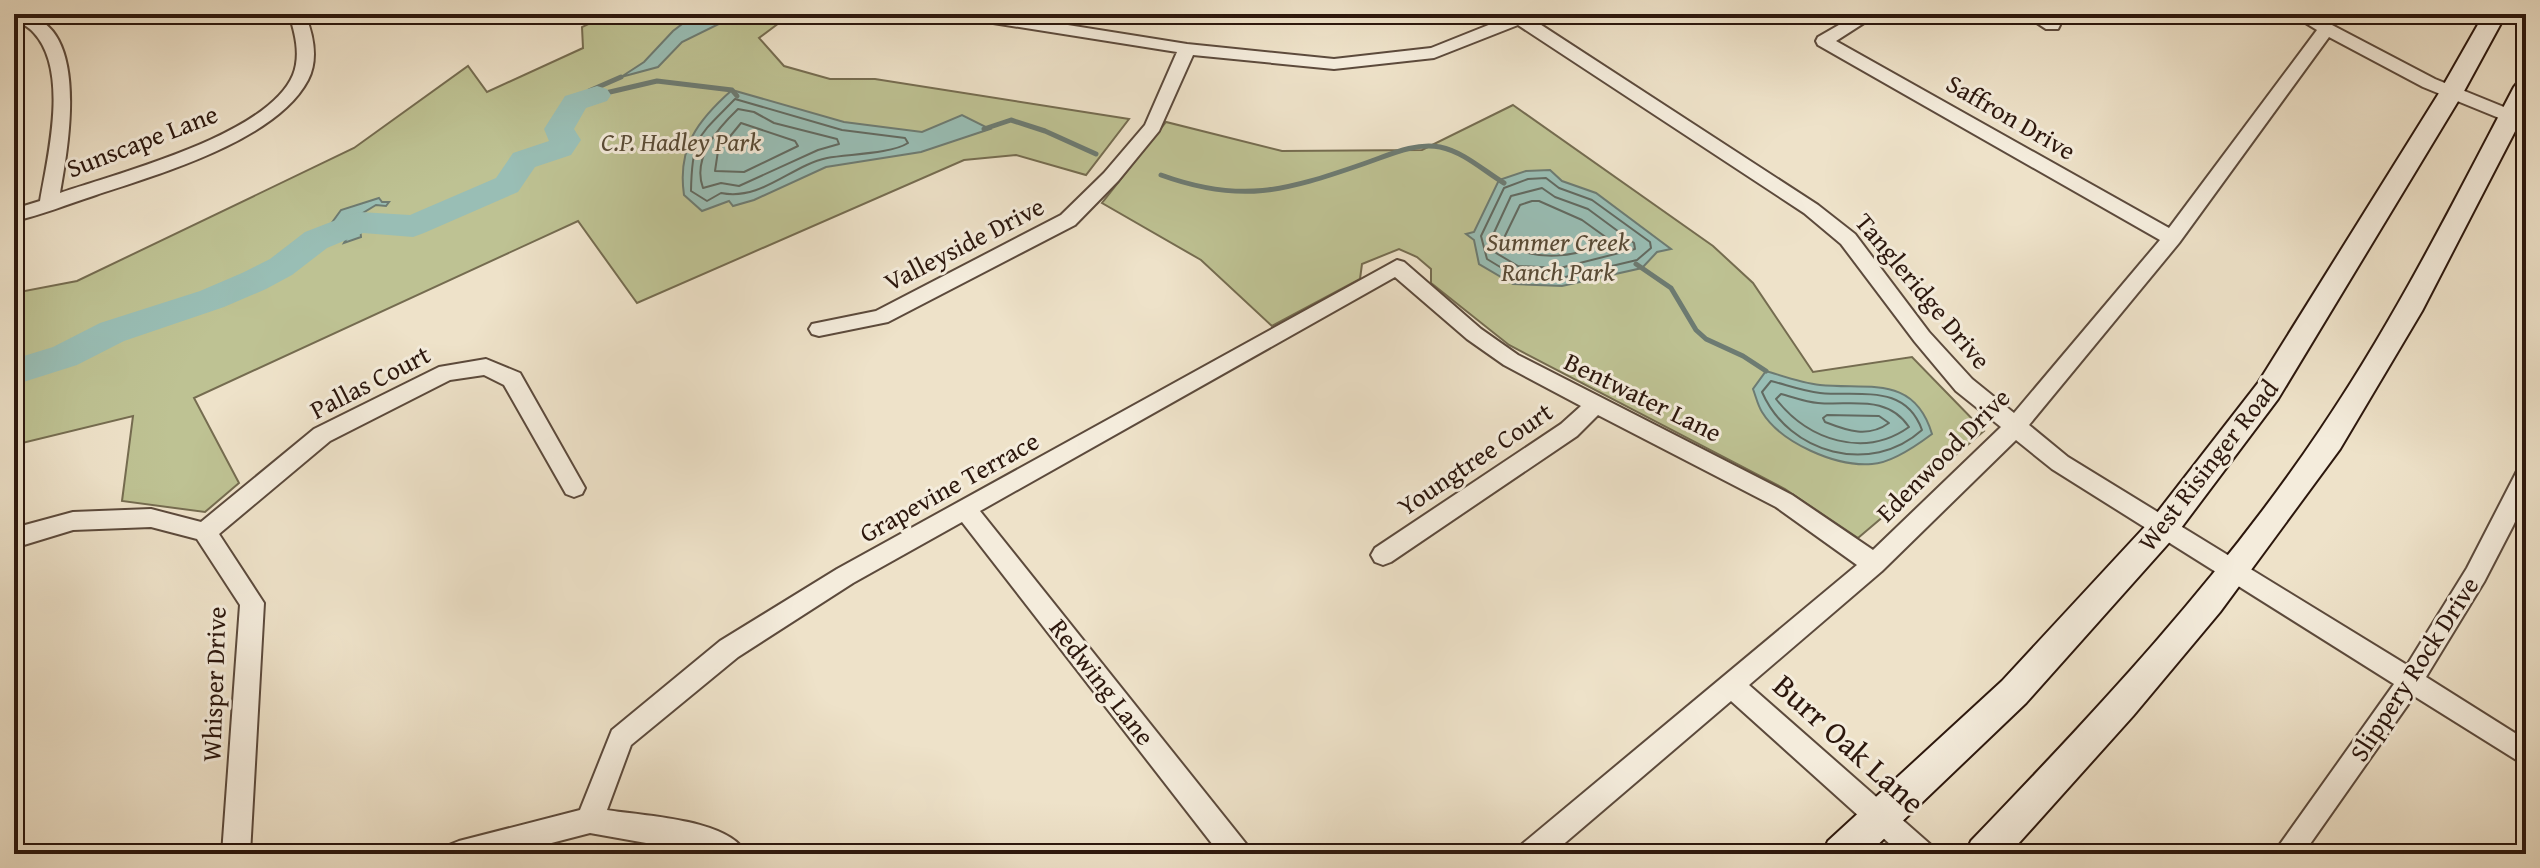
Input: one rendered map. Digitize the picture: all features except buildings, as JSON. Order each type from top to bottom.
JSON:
[{"type":"main road","name":"West Risinger Road","points":[[1841,854],[2014,692],[2164,527],[2268,391],[2451,93],[2495,14]]},
{"type":"main road","points":[[1984,854],[2097,735],[2234,569],[2329,440],[2518,120],[2526,87]]},
{"type":"street","points":[[18,14],[32,19],[60,64],[62,116],[49,203]]},
{"type":"street","name":"Sunscape Lane","points":[[14,215],[211,146],[240,132],[297,84],[305,68],[303,31],[297,14]]},
{"type":"street","points":[[968,14],[1063,21],[1187,49],[1334,64],[1434,53],[1525,16]]},
{"type":"street","name":"Saffron Drive","points":[[1870,14],[1824,41],[2172,238]]},
{"type":"street","points":[[2031,14],[2052,25]]},
{"type":"street","points":[[2299,14],[2451,93],[2518,120]]},
{"type":"street","name":"Tangleridge Drive","points":[[1525,16],[1811,209],[1848,239],[1922,337],[1964,385],[2060,463],[2526,754]]},
{"type":"street","name":"Edenwood Drive","points":[[1531,854],[1874,564],[2014,428],[2172,238],[2326,30]]},
{"type":"street","name":"Valleyside Drive","points":[[819,329],[881,317],[1068,220],[1111,177],[1153,127],[1187,49]]},
{"type":"street","name":"Bentwater Lane","points":[[1397,267],[1474,334],[1511,360],[1784,501],[1874,564]]},
{"type":"street","name":"Grapevine Terrace","points":[[590,820],[621,738],[729,649],[845,576],[1397,267]]},
{"type":"street","name":"Pallas Court","points":[[205,532],[322,435],[446,373],[486,367],[512,379],[574,488]]},
{"type":"street","name":"Youngtree Court","points":[[1383,555],[1569,430],[1595,405]]},
{"type":"street","name":"Slippery Rock Drive","points":[[2287,854],[2412,681],[2502,530],[2526,475]]},
{"type":"street","name":"Redwing Lane","points":[[966,510],[1237,854]]},
{"type":"street","points":[[14,538],[73,521],[151,518],[205,532]]},
{"type":"street","name":"Whisper Drive","points":[[205,532],[252,603],[236,854]]},
{"type":"street","name":"Burr Oak Lane","points":[[1731,685],[1921,854]]},
{"type":"street","points":[[459,854],[590,820],[710,840],[732,854]]},
{"type":"green space","name":"C.P. Hadley Park","points":[[609,14],[791,14],[759,38],[784,66],[830,79],[875,79],[1129,119],[1086,175],[1016,155],[964,160],[637,303],[578,221],[194,398],[239,483],[205,512],[122,501],[133,416],[14,445],[14,293],[77,281],[354,148],[468,66],[487,92],[583,48],[582,27]]},
{"type":"green space","name":"Summer Creek Ranch Park","points":[[1513,105],[1713,246],[1753,283],[1813,372],[1912,357],[1984,431],[1858,538],[1785,489],[1509,345],[1431,283],[1431,269],[1417,257],[1399,249],[1362,264],[1360,279],[1272,326],[1201,260],[1102,203],[1166,122],[1282,151],[1422,150]]},
{"type":"water","points":[[739,14],[682,42],[658,67],[621,77],[644,62],[673,31],[694,15]]},
{"type":"water","points":[[732,90],[844,122],[922,132],[962,115],[990,129],[921,152],[826,167],[754,200],[733,206],[729,201],[702,211],[684,195],[687,149],[709,112]]},
{"type":"water","points":[[1550,170],[1562,181],[1596,193],[1671,249],[1657,252],[1642,268],[1562,286],[1513,284],[1479,264],[1474,240],[1466,234],[1474,232],[1499,180],[1526,171]]},
{"type":"water","points":[[379,198],[382,202],[389,202],[386,206],[376,205],[358,216],[361,219],[386,220],[365,224],[360,228],[361,237],[344,243],[351,231],[331,233],[328,228],[341,210]]},
{"type":"water","points":[[1766,371],[1813,384],[1872,387],[1901,393],[1914,402],[1924,415],[1932,434],[1904,453],[1880,463],[1858,464],[1826,457],[1782,434],[1762,412],[1753,389]]},
{"type":"waterway","points":[[586,97],[589,91],[621,77]]},
{"type":"waterway","points":[[597,95],[657,81],[732,90],[737,96]]},
{"type":"waterway","points":[[14,372],[65,356],[112,332],[212,299],[254,281],[281,267],[316,240],[360,222],[413,226],[507,185],[524,160],[560,148],[566,140],[559,129],[575,102],[597,95]]},
{"type":"waterway","points":[[984,129],[1011,120],[1045,131],[1096,154]]},
{"type":"waterway","points":[[1161,175],[1215,189],[1263,190],[1310,181],[1401,151],[1430,146],[1457,153],[1504,183]]},
{"type":"waterway","points":[[1636,264],[1671,288],[1696,330],[1706,339],[1743,356],[1766,371]]}]
